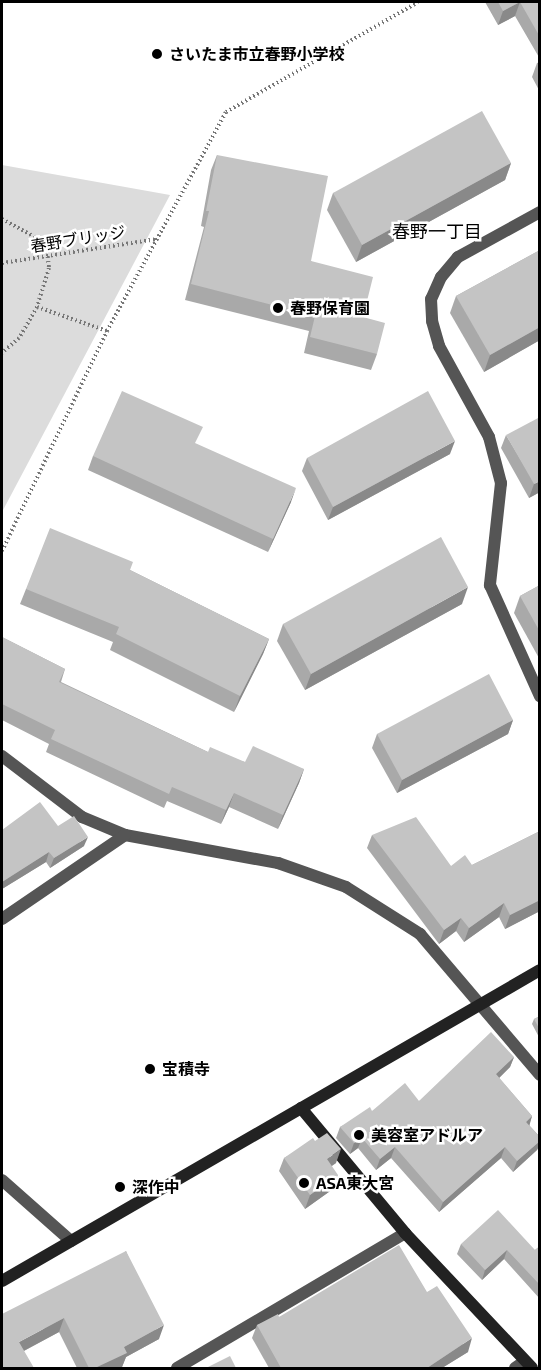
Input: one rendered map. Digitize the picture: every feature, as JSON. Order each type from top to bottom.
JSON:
[{"type":"street","points":[[540,212],[458,257],[441,277],[431,299],[432,321],[439,346],[489,437],[501,483],[490,585],[540,696]]},
{"type":"street","points":[[2,756],[82,817],[125,836],[278,863],[346,887],[420,934],[478,1006],[540,1075]]},
{"type":"street","points":[[2,919],[125,836]]},
{"type":"street","points":[[2,1281],[540,970]]},
{"type":"street","points":[[301,1108],[405,1233],[524,1366]]},
{"type":"street","points":[[2,1180],[71,1240]]},
{"type":"street","points":[[177,1368],[405,1233]]},
{"type":"path","points":[[2,551],[108,331],[226,112],[418,2]]},
{"type":"path","points":[[2,219],[46,243],[49,268],[37,308],[19,339],[2,354]]},
{"type":"path","name":"春野ブリッジ","points":[[2,263],[157,239]]},
{"type":"path","points":[[37,308],[108,331]]},
{"type":"shaded area","points":[[2,165],[170,195],[2,512]]},
{"type":"building","points":[[498,2],[520,2],[503,11]]},
{"type":"building","points":[[520,2],[540,2],[540,37]]},
{"type":"building","points":[[482,111],[511,163],[362,245],[333,193]]},
{"type":"building","points":[[217,155],[328,176],[311,261],[373,277],[363,317],[385,323],[377,354],[310,337],[315,316],[191,284],[209,211],[206,211]]},
{"type":"building","points":[[540,250],[540,327],[490,355],[456,296]]},
{"type":"building","points":[[122,391],[203,427],[195,443],[296,488],[273,539],[93,456]]},
{"type":"building","points":[[428,391],[455,441],[333,507],[307,458]]},
{"type":"building","points":[[540,417],[540,481],[534,484],[506,435]]},
{"type":"building","points":[[50,528],[133,562],[130,570],[269,639],[240,696],[116,634],[119,627],[26,589]]},
{"type":"building","points":[[441,537],[468,587],[311,674],[283,624]]},
{"type":"building","points":[[540,585],[540,632],[520,596]]},
{"type":"building","points":[[2,637],[65,669],[59,682],[208,752],[210,747],[245,762],[253,746],[304,769],[283,815],[234,793],[226,810],[172,787],[169,794],[51,739],[55,730],[2,704]]},
{"type":"building","points":[[489,674],[513,720],[402,780],[377,734]]},
{"type":"building","points":[[40,802],[58,826],[74,816],[88,837],[54,858],[49,852],[2,882],[2,830]]},
{"type":"building","points":[[416,817],[451,866],[465,855],[472,865],[540,831],[540,900],[510,915],[504,903],[469,928],[461,918],[444,930],[372,835]]},
{"type":"building","points":[[540,1016],[540,1030],[534,1019]]},
{"type":"building","points":[[491,1032],[514,1057],[496,1074],[532,1116],[526,1122],[540,1137],[540,1141],[517,1161],[505,1147],[443,1202],[395,1147],[380,1159],[362,1138],[354,1143],[340,1127],[370,1107],[372,1111],[405,1083],[419,1101]]},
{"type":"building","points":[[327,1133],[341,1149],[327,1159],[338,1175],[310,1195],[284,1158],[313,1138],[315,1141]]},
{"type":"building","points":[[498,1210],[535,1250],[540,1246],[540,1285],[507,1250],[485,1270],[461,1244]]},
{"type":"building","points":[[399,1245],[427,1292],[437,1286],[472,1338],[427,1368],[281,1368],[257,1325],[278,1314],[279,1317]]},
{"type":"building","points":[[126,1251],[164,1325],[124,1347],[127,1353],[95,1368],[89,1368],[64,1318],[19,1342],[34,1368],[2,1368],[2,1314]]},
{"type":"building","points":[[230,1356],[236,1368],[206,1368]]},
{"type":"place","name":"さいたま市立春野小学校","points":[[157,54]]},
{"type":"place","name":"春野保育園","points":[[278,308]]},
{"type":"place","name":"宝積寺","points":[[150,1069]]},
{"type":"place","name":"美容室アドルア","points":[[359,1135]]},
{"type":"place","name":"ASA東大宮","points":[[304,1183]]},
{"type":"place","name":"深作中","points":[[120,1187]]},
{"type":"district","name":"春野一丁目","points":[[437,231]]}]
